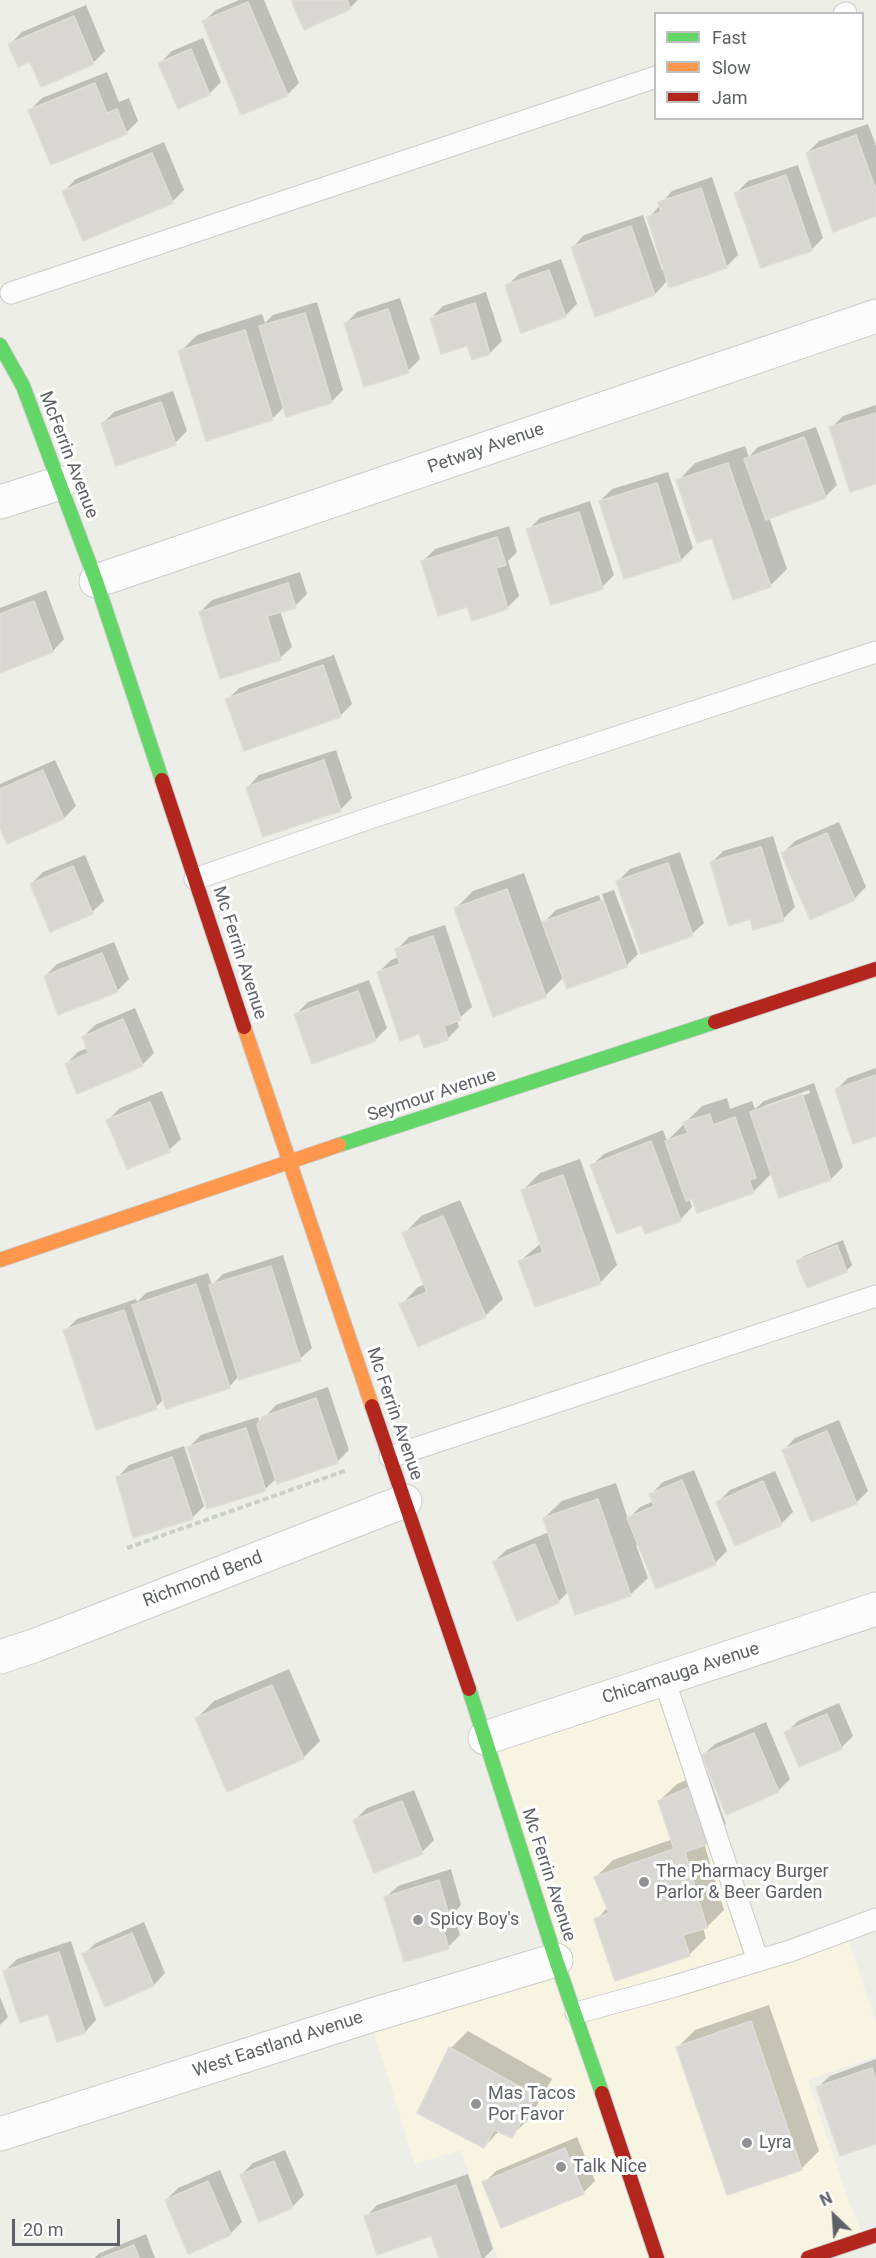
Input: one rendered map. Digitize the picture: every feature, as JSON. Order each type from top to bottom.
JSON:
[{"type":"street","name":"Petway Avenue","points":[[96,581],[876,316]]},
{"type":"street","name":"McFerrin Avenue","points":[[0,345],[23,386],[96,581]]},
{"type":"street","points":[[0,502],[60,483]]},
{"type":"street","name":"Mc Ferrin Avenue","points":[[96,581],[289,1162],[485,1738],[556,1960],[576,2013],[657,2258]]},
{"type":"street","name":"Seymour Avenue","points":[[0,1260],[289,1162],[876,969]]},
{"type":"street","name":"Richmond Bend","points":[[0,1657],[405,1501]]},
{"type":"street","name":"Chicamauga Avenue","points":[[485,1738],[876,1610]]},
{"type":"street","name":"West Eastland Avenue","points":[[0,2134],[369,2016],[556,1960]]},
{"type":"street","points":[[808,2258],[876,2235]]},
{"type":"lane","points":[[11,293],[654,78]]},
{"type":"lane","points":[[195,879],[370,818],[876,652]]},
{"type":"lane","points":[[390,1457],[876,1296]]},
{"type":"lane","points":[[664,1679],[758,1961]]},
{"type":"lane","points":[[576,2013],[790,1951],[876,1919]]},
{"type":"path","points":[[127,1548],[347,1470]]},
{"type":"shaded area","points":[[664,1679],[758,1960],[845,1930],[876,2023],[876,2056],[808,2080],[848,2199],[864,2239],[808,2258],[498,2258],[461,2150],[415,2164],[369,2016],[556,1960],[485,1738]]},
{"type":"building","points":[[291,0],[347,0],[351,9],[304,30]]},
{"type":"building","points":[[248,2],[288,96],[241,115],[202,21]]},
{"type":"building","points":[[74,16],[94,64],[41,87],[30,62],[18,67],[8,44]]},
{"type":"building","points":[[191,49],[210,95],[178,109],[158,63]]},
{"type":"building","points":[[95,83],[107,113],[117,109],[127,134],[51,165],[28,110]]},
{"type":"building","points":[[856,135],[876,190],[876,216],[833,232],[806,153]]},
{"type":"building","points":[[152,153],[173,203],[83,241],[62,191]]},
{"type":"building","points":[[786,175],[812,251],[761,268],[734,193]]},
{"type":"building","points":[[701,188],[727,268],[669,288],[647,217],[661,212],[658,202]]},
{"type":"building","points":[[631,226],[655,295],[595,317],[571,247]]},
{"type":"building","points":[[549,270],[566,317],[521,333],[505,285]]},
{"type":"building","points":[[475,303],[490,354],[472,360],[467,346],[441,354],[430,318]]},
{"type":"building","points":[[388,309],[409,373],[364,387],[344,323]]},
{"type":"building","points":[[305,313],[332,403],[286,417],[259,326]]},
{"type":"building","points":[[245,330],[273,420],[206,441],[178,351]]},
{"type":"building","points":[[161,402],[176,445],[116,466],[101,423]]},
{"type":"building","points":[[876,413],[876,484],[850,492],[829,427]]},
{"type":"building","points":[[804,437],[826,498],[766,520],[744,459]]},
{"type":"building","points":[[728,463],[771,587],[733,600],[712,538],[697,543],[676,480]]},
{"type":"building","points":[[657,483],[681,561],[624,579],[599,501]]},
{"type":"building","points":[[579,512],[603,589],[551,605],[526,529]]},
{"type":"building","points":[[497,537],[506,565],[496,568],[508,609],[472,621],[467,607],[438,616],[421,561]]},
{"type":"building","points":[[288,583],[296,608],[267,616],[281,660],[220,679],[199,612]]},
{"type":"building","points":[[34,601],[53,652],[0,673],[0,614]]},
{"type":"building","points":[[323,665],[341,717],[244,751],[225,699]]},
{"type":"building","points":[[324,760],[341,811],[263,837],[246,787]]},
{"type":"building","points":[[43,770],[64,819],[7,844],[0,828],[0,789]]},
{"type":"building","points":[[827,833],[855,900],[810,920],[781,853]]},
{"type":"building","points":[[761,847],[784,921],[753,930],[750,919],[729,926],[710,862]]},
{"type":"building","points":[[668,863],[693,936],[641,954],[616,881]]},
{"type":"building","points":[[73,866],[93,914],[50,932],[30,884]]},
{"type":"building","points":[[507,889],[546,997],[493,1017],[454,908]]},
{"type":"building","points":[[603,900],[627,967],[567,989],[542,922]]},
{"type":"building","points":[[433,936],[461,1020],[444,1026],[448,1040],[424,1048],[419,1034],[400,1041],[377,972],[400,964],[395,949]]},
{"type":"building","points":[[102,953],[118,992],[58,1015],[44,976]]},
{"type":"building","points":[[358,991],[376,1041],[312,1064],[294,1014]]},
{"type":"building","points":[[123,1019],[143,1066],[77,1094],[65,1064],[88,1053],[82,1037]]},
{"type":"building","points":[[876,1075],[876,1136],[853,1144],[835,1089]]},
{"type":"building","points":[[802,1094],[831,1180],[779,1198],[750,1112]]},
{"type":"building","points":[[150,1102],[170,1152],[127,1169],[106,1120]]},
{"type":"building","points":[[710,1114],[713,1125],[735,1117],[756,1178],[749,1180],[754,1193],[697,1213],[692,1199],[686,1201],[665,1141],[688,1133],[683,1122]]},
{"type":"building","points":[[651,1141],[681,1221],[645,1234],[641,1225],[617,1234],[590,1165]]},
{"type":"building","points":[[563,1175],[601,1284],[535,1307],[518,1261],[543,1252],[521,1190]]},
{"type":"building","points":[[443,1216],[486,1317],[418,1347],[399,1304],[427,1292],[402,1233]]},
{"type":"building","points":[[837,1245],[847,1272],[807,1288],[796,1261]]},
{"type":"building","points":[[271,1266],[301,1361],[239,1380],[209,1285]]},
{"type":"building","points":[[196,1284],[230,1388],[166,1409],[132,1305]]},
{"type":"building","points":[[124,1310],[157,1409],[96,1430],[63,1330]]},
{"type":"building","points":[[316,1398],[338,1463],[277,1484],[257,1425],[262,1417]]},
{"type":"building","points":[[246,1428],[266,1491],[207,1509],[187,1447]]},
{"type":"building","points":[[827,1431],[857,1504],[811,1522],[782,1450]]},
{"type":"building","points":[[172,1457],[193,1519],[133,1538],[116,1477]]},
{"type":"building","points":[[682,1480],[716,1565],[656,1589],[627,1518],[654,1506],[649,1494]]},
{"type":"building","points":[[763,1481],[782,1525],[735,1546],[716,1502]]},
{"type":"building","points":[[598,1499],[631,1596],[575,1615],[543,1518]]},
{"type":"building","points":[[535,1544],[559,1603],[517,1621],[493,1562]]},
{"type":"building","points":[[272,1685],[304,1759],[227,1792],[195,1718]]},
{"type":"building","points":[[827,1714],[842,1749],[799,1767],[784,1732]]},
{"type":"building","points":[[754,1733],[779,1792],[726,1815],[702,1755]]},
{"type":"building","name":"The Pharmacy Burger Parlor & Beer Garden","points":[[690,1787],[710,1843],[685,1852],[707,1928],[683,1935],[690,1956],[615,1981],[594,1919],[609,1913],[594,1877],[674,1849],[658,1801]]},
{"type":"building","points":[[402,1801],[423,1854],[374,1873],[353,1820]]},
{"type":"building","name":"Spicy Boy's","points":[[439,1880],[450,1919],[441,1922],[449,1949],[404,1962],[384,1897]]},
{"type":"building","points":[[132,1933],[154,1986],[105,2007],[82,1954]]},
{"type":"building","points":[[59,1952],[85,2033],[57,2042],[48,2014],[20,2023],[3,1971]]},
{"type":"building","points":[[751,2021],[802,2170],[727,2195],[676,2047]]},
{"type":"building","name":"Mas Tacos Por Favor","points":[[449,2047],[536,2096],[512,2138],[494,2130],[484,2148],[417,2113]]},
{"type":"building","points":[[872,2068],[876,2080],[876,2144],[840,2156],[816,2087]]},
{"type":"building","points":[[565,2148],[584,2194],[501,2228],[482,2182]]},
{"type":"building","points":[[274,2161],[293,2208],[259,2222],[240,2175]]},
{"type":"building","points":[[208,2181],[231,2235],[188,2254],[165,2200]]},
{"type":"building","points":[[456,2185],[481,2258],[439,2258],[431,2236],[377,2255],[364,2216]]},
{"type":"building","points":[[134,2245],[139,2258],[101,2258]]},
{"type":"traffic: fast","points":[[0,345],[23,386],[96,581],[162,780]]},
{"type":"traffic: fast","points":[[339,1145],[715,1022]]},
{"type":"traffic: fast","points":[[469,1689],[556,1960],[602,2093]]},
{"type":"traffic: slow","points":[[244,1027],[372,1406]]},
{"type":"traffic: slow","points":[[0,1260],[339,1145]]},
{"type":"traffic: jam","points":[[162,780],[244,1027]]},
{"type":"traffic: jam","points":[[715,1022],[876,969]]},
{"type":"traffic: jam","points":[[372,1406],[469,1689]]},
{"type":"traffic: jam","points":[[602,2093],[657,2258]]},
{"type":"traffic: jam","points":[[808,2258],[876,2235]]},
{"type":"place","name":"The Pharmacy Burger Parlor & Beer Garden","points":[[644,1882]]},
{"type":"place","name":"Spicy Boy's","points":[[418,1920]]},
{"type":"place","name":"Mas Tacos Por Favor","points":[[476,2104]]},
{"type":"place","name":"Lyra","points":[[747,2143]]},
{"type":"place","name":"Talk Nice","points":[[561,2167]]}]
